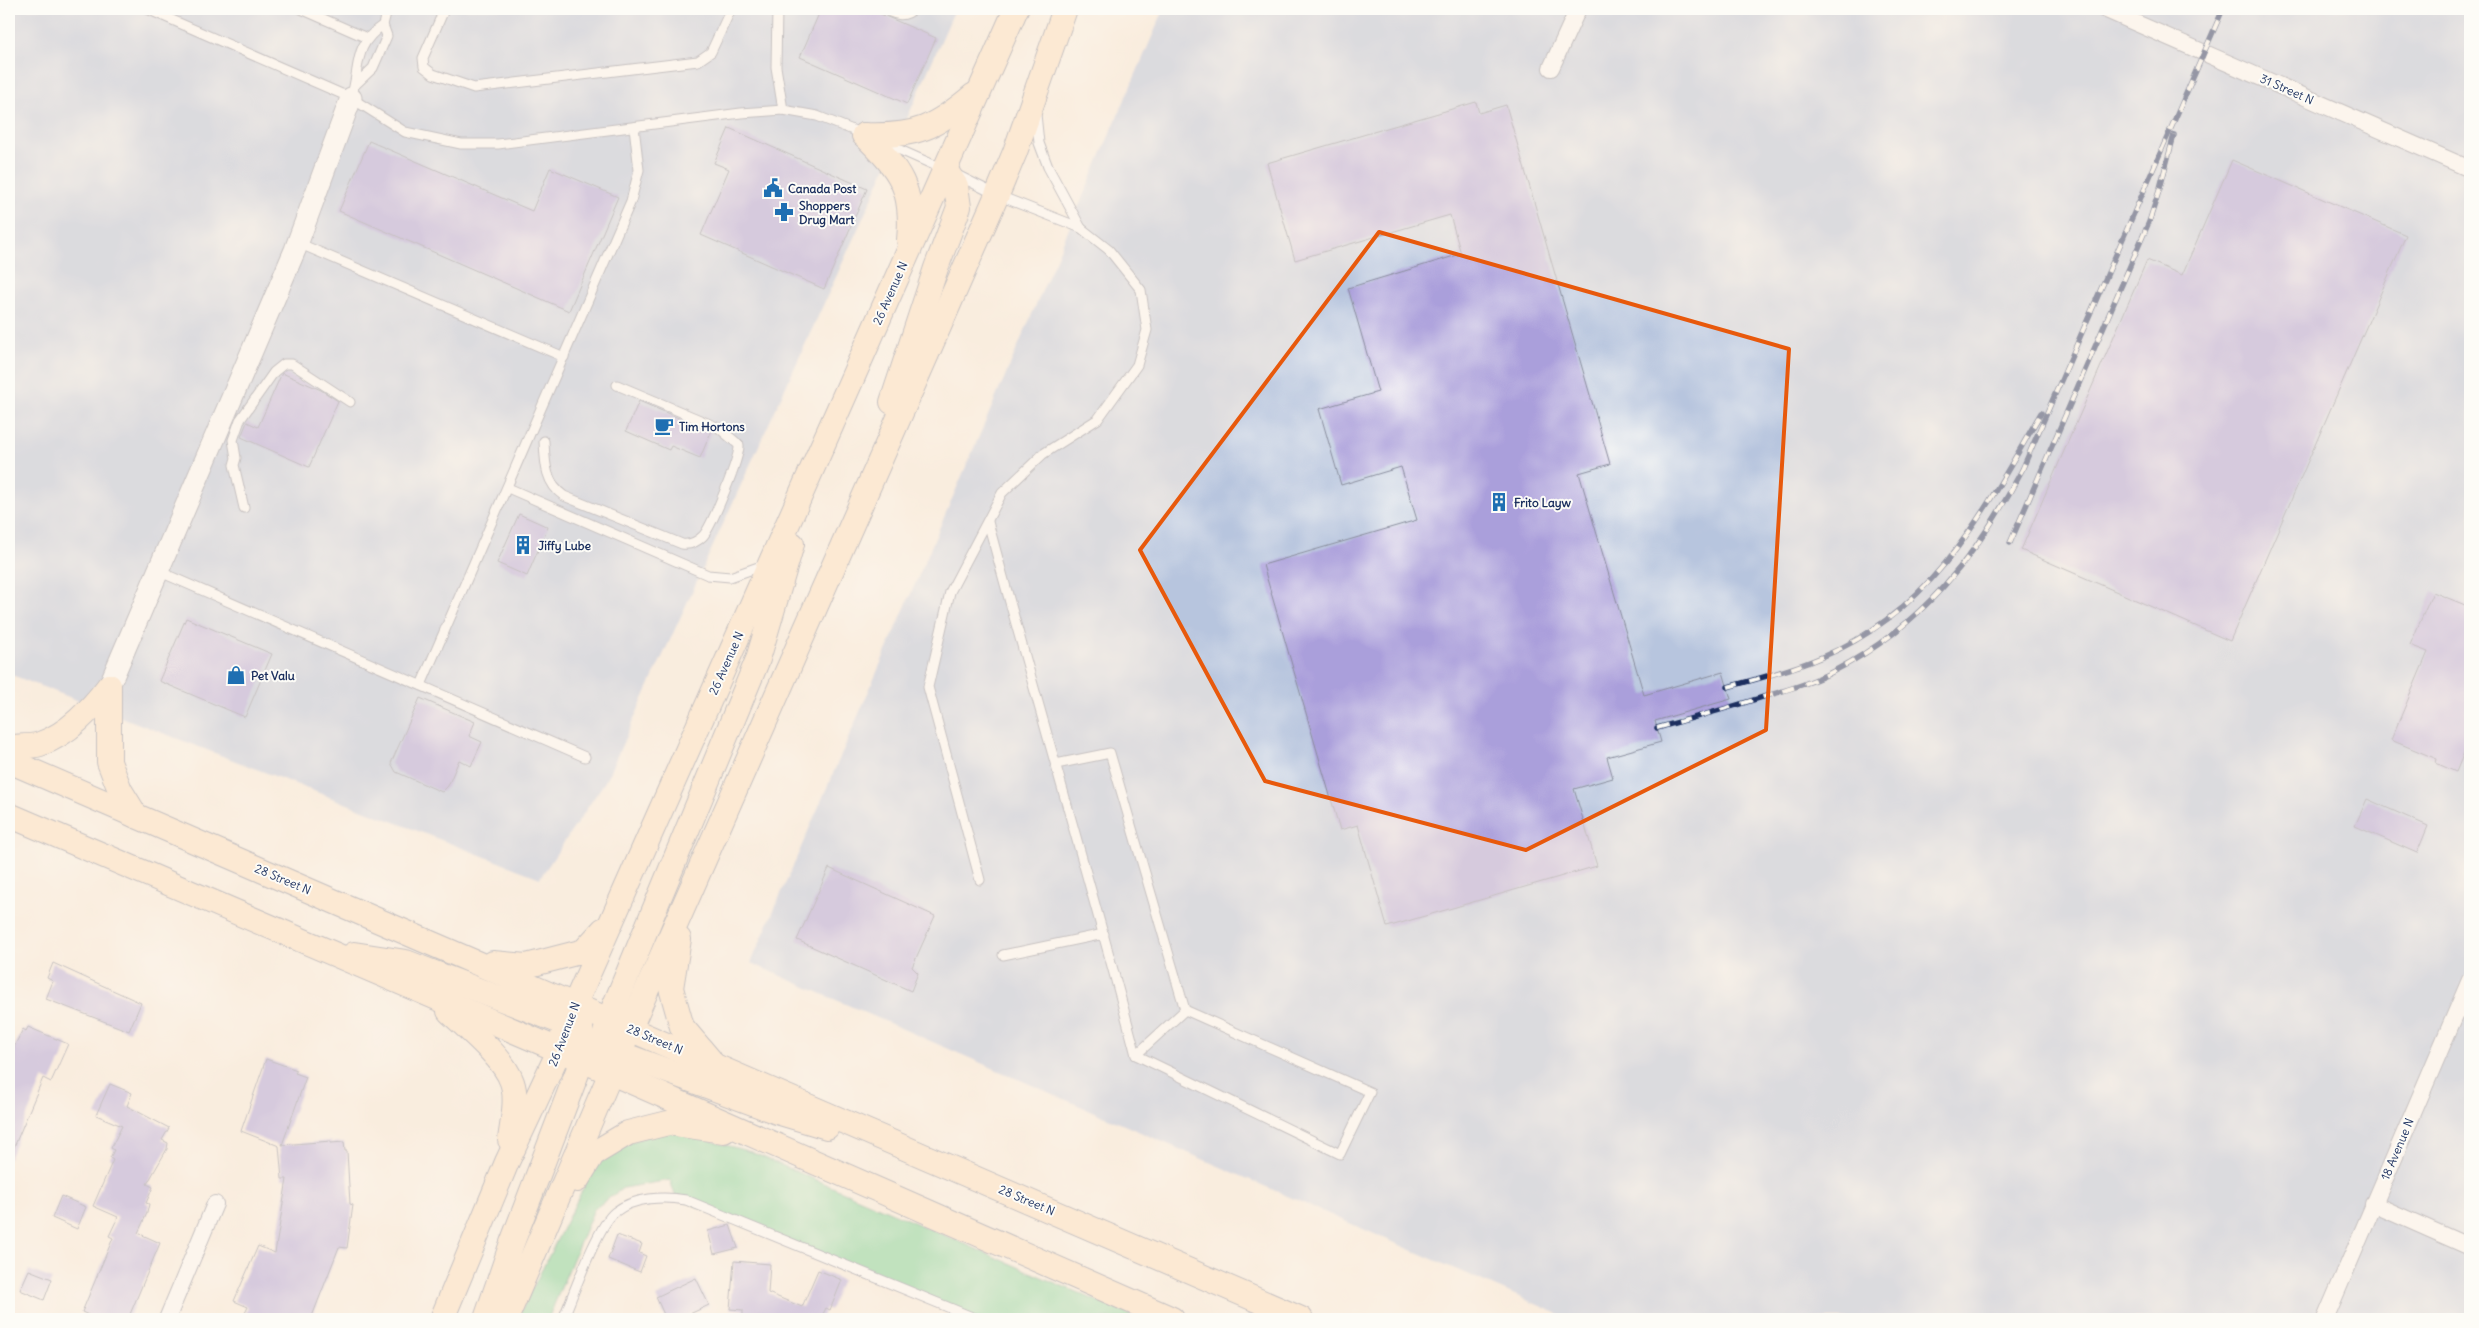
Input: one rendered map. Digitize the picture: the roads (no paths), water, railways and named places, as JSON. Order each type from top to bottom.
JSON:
[{"type":"main road","name":"26 Avenue N","points":[[506,1319],[533,1254],[597,1038],[612,922],[1016,9]]},
{"type":"main road","name":"26 Avenue N","points":[[442,1319],[507,1162],[559,1051],[597,1038],[685,905],[997,195],[1015,152],[1064,9]]},
{"type":"main road","points":[[864,135],[896,136],[924,129],[950,116],[980,91]]},
{"type":"main road","points":[[864,135],[889,160],[908,192],[911,216],[908,253]]},
{"type":"main road","points":[[846,541],[936,268],[960,207],[956,186],[944,170]]},
{"type":"main road","points":[[486,1319],[512,1243],[758,659],[820,450]]},
{"type":"main road","points":[[9,747],[40,744],[66,729],[90,710],[109,686]]},
{"type":"main road","points":[[109,686],[109,762],[120,790],[136,816]]},
{"type":"main road","name":"28 Street N","points":[[9,761],[472,961],[757,1136],[1172,1319]]},
{"type":"main road","points":[[9,816],[559,1051]]},
{"type":"main road","points":[[685,905],[670,988],[682,1027],[713,1064]]},
{"type":"main road","points":[[472,961],[526,966],[584,951],[612,922]]},
{"type":"main road","points":[[320,948],[406,962],[777,1112],[932,1159]]},
{"type":"main road","points":[[439,1000],[500,1063],[513,1083],[514,1111],[507,1162]]},
{"type":"main road","name":"28 Street N","points":[[597,1038],[713,1064],[1300,1319]]},
{"type":"main road","points":[[533,1254],[593,1154],[628,1133],[668,1123],[757,1136]]},
{"type":"street","points":[[1551,68],[1578,9]]},
{"type":"street","name":"31 Street N","points":[[2104,9],[2470,169]]},
{"type":"street","points":[[109,686],[298,243],[353,92]]},
{"type":"street","name":"18 Avenue N","points":[[2325,1319],[2470,980]]},
{"type":"street","points":[[167,1319],[215,1204]]},
{"type":"street","points":[[2373,1204],[2470,1247]]},
{"type":"lane","points":[[147,9],[162,12],[353,92],[405,132],[461,144],[498,144],[783,110],[817,116],[944,170],[997,195],[1081,228],[1109,250],[1141,290],[1147,330],[1137,366],[1098,420],[1043,454],[1002,493],[950,592],[928,687],[980,880]]},
{"type":"lane","points":[[301,9],[367,38]]},
{"type":"lane","points":[[353,92],[374,68],[387,36],[383,24],[387,9]]},
{"type":"lane","points":[[441,9],[444,10],[423,58],[424,67],[433,74],[474,88],[698,61],[710,52],[731,9]]},
{"type":"lane","points":[[777,9],[776,67],[783,110]]},
{"type":"lane","points":[[883,9],[899,16],[909,14],[914,9]]},
{"type":"lane","points":[[353,92],[356,63],[367,38],[369,34],[383,24]]},
{"type":"lane","points":[[1034,94],[1039,143],[1048,167],[1081,228]]},
{"type":"lane","points":[[421,686],[635,190],[639,170],[634,127]]},
{"type":"lane","points":[[298,243],[564,357]]},
{"type":"lane","points":[[244,508],[234,470],[236,458],[233,440],[240,420],[274,372],[282,365],[292,364],[350,402]]},
{"type":"lane","points":[[544,441],[545,462],[550,482],[564,496],[682,544],[687,545],[699,540],[708,530],[738,458],[738,445],[719,428],[617,385]]},
{"type":"lane","points":[[508,488],[708,575],[730,577],[771,562]]},
{"type":"lane","points":[[988,522],[1056,764],[1104,934],[1136,1055],[1340,1154],[1370,1092],[1185,1010],[1110,753],[1056,764]]},
{"type":"lane","points":[[158,571],[585,756]]},
{"type":"lane","points":[[1003,955],[1104,934]]},
{"type":"lane","points":[[1136,1055],[1185,1010]]},
{"type":"lane","points":[[563,1319],[600,1232],[614,1212],[631,1204],[651,1199],[667,1198],[686,1200],[978,1319]]},
{"type":"railway","points":[[1657,728],[1790,689],[1834,671],[1894,633],[1944,586],[1966,560],[2005,501],[2022,470],[2223,9]]},
{"type":"railway","points":[[2010,543],[2149,222],[2174,135]]},
{"type":"railway","points":[[1728,687],[1811,662],[1861,637],[1896,613],[1926,585],[1976,521],[2041,413]]},
{"type":"place","name":"Canada Post","points":[[773,188]]},
{"type":"place","name":"Shoppers Drug Mart","points":[[784,212]]},
{"type":"place","name":"Tim Hortons","points":[[664,426]]},
{"type":"place","name":"Frito Layw","points":[[1499,502]]},
{"type":"place","name":"Jiffy Lube","points":[[523,545]]},
{"type":"place","name":"Pet Valu","points":[[236,675]]}]
